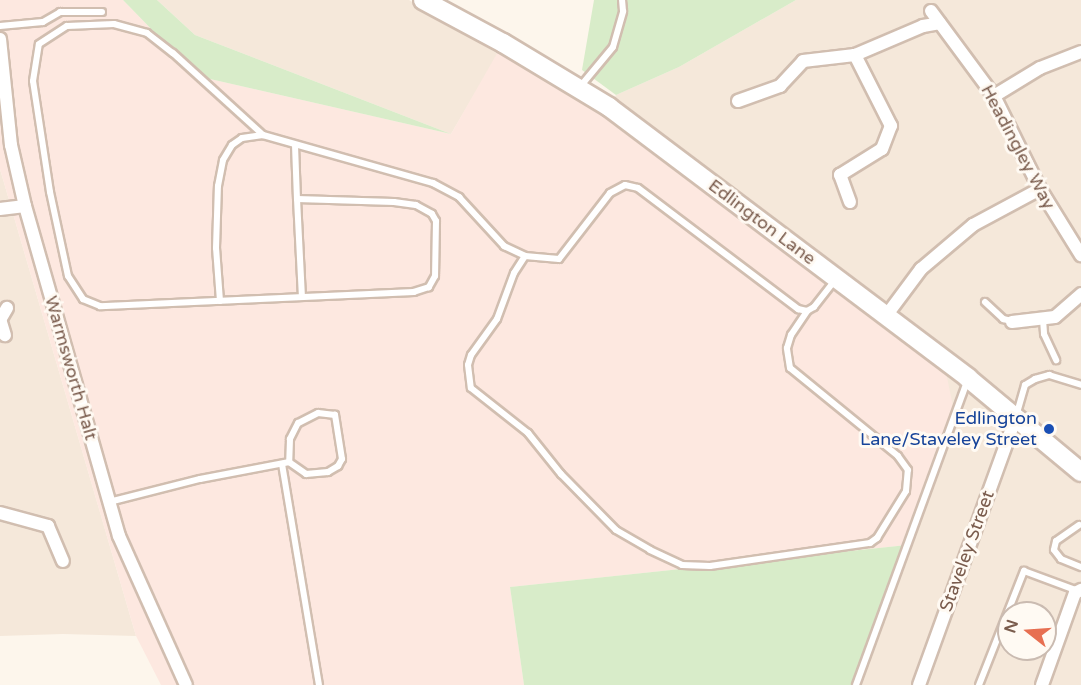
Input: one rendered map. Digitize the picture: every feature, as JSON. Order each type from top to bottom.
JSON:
[{"type":"main road","name":"Edlington Lane","points":[[423,0],[609,107],[968,378],[1081,472]]},
{"type":"street","name":"Headingley Way","points":[[931,11],[994,96],[1040,189],[1081,255]]},
{"type":"street","points":[[738,101],[780,87],[803,61],[855,55],[923,26],[940,23]]},
{"type":"street","name":"Warmsworth Halt","points":[[0,39],[11,145],[25,206],[119,537],[186,685]]},
{"type":"street","points":[[994,96],[1040,68],[1081,52]]},
{"type":"street","points":[[850,202],[840,175],[882,149],[891,126],[855,55]]},
{"type":"street","points":[[886,316],[921,269],[973,225],[1040,189]]},
{"type":"street","points":[[0,209],[25,206]]},
{"type":"street","points":[[1012,322],[1054,317],[1081,294]]},
{"type":"street","points":[[5,335],[0,320],[7,308]]},
{"type":"street","name":"Staveley Street","points":[[919,685],[1016,417]]},
{"type":"street","points":[[0,513],[48,526],[63,561]]},
{"type":"street","points":[[1042,685],[1075,593],[1080,591]]},
{"type":"lane","points":[[579,88],[613,47],[623,11],[622,0]]},
{"type":"lane","points":[[0,26],[44,22],[60,12],[102,12]]},
{"type":"lane","points":[[297,199],[416,205],[425,208],[436,221],[435,276],[429,287],[414,292],[100,306],[83,299],[68,276],[50,192],[33,81],[39,44],[67,26],[114,24],[147,33],[173,53],[263,135],[432,183],[459,197],[504,246],[525,256],[559,260],[610,193],[625,185],[638,188],[798,309],[807,310],[814,307],[836,279]]},
{"type":"lane","points":[[220,301],[216,248],[218,186],[223,160],[232,145],[242,138],[263,135]]},
{"type":"lane","points":[[295,145],[302,297]]},
{"type":"lane","points":[[525,256],[514,273],[497,319],[471,356],[468,365],[471,388],[528,433],[561,474],[616,530],[682,565],[710,566],[870,543],[877,538],[906,491],[908,470],[898,456],[790,368],[787,348],[791,334],[807,310]]},
{"type":"lane","points":[[985,302],[1003,319],[1012,322]]},
{"type":"lane","points":[[1043,318],[1044,334],[1056,360]]},
{"type":"lane","points":[[1016,417],[1025,385],[1035,379],[1049,375],[1081,385]]},
{"type":"lane","points":[[856,685],[968,378]]},
{"type":"lane","points":[[110,502],[200,479],[286,463],[306,474],[328,472],[338,466],[343,455],[335,415],[318,413],[298,423],[290,439],[286,463],[319,685]]},
{"type":"lane","points":[[1079,525],[1056,541],[1054,550],[1061,559],[1081,567]]},
{"type":"lane","points":[[979,685],[1024,571],[1080,591]]},
{"type":"shaded area","points":[[0,0],[123,0],[197,76],[451,134],[503,43],[566,80],[943,358],[955,416],[907,545],[510,587],[524,685],[161,685],[136,636],[0,169]]},
{"type":"shaded area","points":[[157,0],[409,0],[498,54],[451,134],[195,35]]},
{"type":"shaded area","points":[[796,0],[1081,0],[1081,685],[854,685],[955,416],[609,107],[616,95],[679,67]]},
{"type":"shaded area","points":[[0,169],[136,636],[63,634],[0,636]]},
{"type":"green space","points":[[123,0],[157,0],[195,35],[451,134],[197,76]]},
{"type":"green space","points":[[594,0],[796,0],[679,67],[616,95],[582,70]]},
{"type":"green space","points":[[907,545],[854,685],[524,685],[510,587]]},
{"type":"place","name":"Edlington Lane/Staveley Street","points":[[1049,429]]}]
